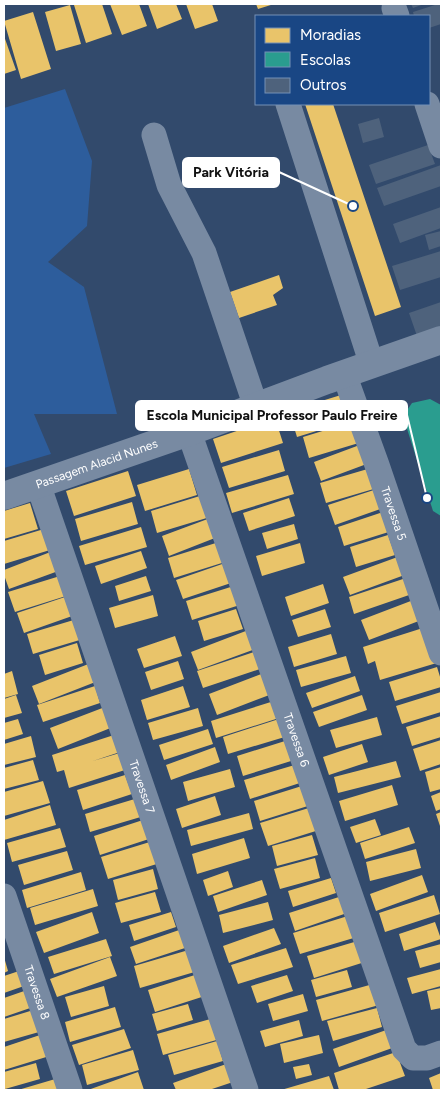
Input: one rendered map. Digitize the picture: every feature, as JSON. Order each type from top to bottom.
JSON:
[{"type":"street","points":[[288,105],[372,365]]},
{"type":"street","points":[[427,105],[441,146]]},
{"type":"street","points":[[154,135],[169,185],[204,253],[256,407]]},
{"type":"street","name":"Passagem Alacid Nunes","points":[[4,496],[189,432],[441,340]]},
{"type":"street","name":"Travessa 5","points":[[344,374],[441,653]]},
{"type":"street","name":"Travessa 6","points":[[189,432],[404,1049],[414,1058],[427,1058],[441,1053]]},
{"type":"street","name":"Travessa 7","points":[[38,484],[246,1090]]},
{"type":"street","name":"Travessa 8","points":[[4,896],[70,1090]]},
{"type":"shaded area","points":[[65,89],[92,161],[87,226],[48,262],[84,287],[117,414],[34,414],[51,454],[4,468],[4,108]]},
{"type":"building: Moradias","points":[[102,4],[112,34],[86,43],[74,5]]},
{"type":"building: Moradias","points":[[110,4],[139,4],[147,26],[122,35]]},
{"type":"building: Moradias","points":[[148,4],[176,4],[182,19],[157,29]]},
{"type":"building: Moradias","points":[[186,4],[212,4],[218,21],[195,29]]},
{"type":"building: Moradias","points":[[256,4],[274,4],[258,9]]},
{"type":"building: Moradias","points":[[70,5],[81,44],[56,51],[45,12]]},
{"type":"building: Moradias","points":[[33,12],[51,69],[21,79],[4,21]]},
{"type":"building: Moradias","points":[[4,36],[16,70],[4,74]]},
{"type":"building: Moradias","points":[[305,105],[333,105],[401,307],[375,316]]},
{"type":"building: Moradias","points":[[279,275],[283,288],[273,295],[277,305],[239,318],[230,292]]},
{"type":"building: Moradias","points":[[341,395],[349,421],[297,437],[289,411]]},
{"type":"building: Moradias","points":[[275,418],[283,443],[221,463],[213,439]]},
{"type":"building: Moradias","points":[[355,421],[362,442],[309,458],[303,437]]},
{"type":"building: Moradias","points":[[365,443],[372,462],[321,481],[314,462]]},
{"type":"building: Moradias","points":[[279,450],[285,471],[229,488],[222,467]]},
{"type":"building: Moradias","points":[[371,468],[377,488],[326,503],[320,483]]},
{"type":"building: Moradias","points":[[189,469],[197,495],[145,511],[137,485]]},
{"type":"building: Moradias","points":[[128,471],[136,496],[74,516],[66,491]]},
{"type":"building: Moradias","points":[[288,475],[294,494],[232,513],[226,493]]},
{"type":"building: Moradias","points":[[380,488],[386,507],[335,525],[328,505]]},
{"type":"building: Moradias","points":[[203,495],[210,517],[157,533],[151,511]]},
{"type":"building: Moradias","points":[[289,498],[295,516],[249,531],[243,513]]},
{"type":"building: Moradias","points":[[132,502],[138,524],[81,541],[75,519]]},
{"type":"building: Moradias","points":[[30,503],[38,529],[4,539],[4,511]]},
{"type":"building: Moradias","points":[[389,510],[395,530],[344,546],[338,527]]},
{"type":"building: Moradias","points":[[213,517],[220,536],[169,556],[162,536]]},
{"type":"building: Moradias","points":[[294,524],[298,539],[267,549],[262,533]]},
{"type":"building: Moradias","points":[[141,527],[147,547],[85,565],[79,546]]},
{"type":"building: Moradias","points":[[44,529],[50,550],[4,564],[4,541]]},
{"type":"building: Moradias","points":[[388,535],[395,555],[356,567],[350,547]]},
{"type":"building: Moradias","points":[[219,542],[225,562],[174,578],[168,558]]},
{"type":"building: Moradias","points":[[300,543],[305,563],[262,576],[256,556]]},
{"type":"building: Moradias","points":[[53,551],[61,570],[9,589],[4,570]]},
{"type":"building: Moradias","points":[[141,551],[147,568],[101,584],[95,566]]},
{"type":"building: Moradias","points":[[403,555],[410,573],[350,595],[343,577]]},
{"type":"building: Moradias","points":[[228,562],[234,582],[183,599],[176,580]]},
{"type":"building: Moradias","points":[[60,576],[66,596],[15,612],[8,592]]},
{"type":"building: Moradias","points":[[146,576],[151,591],[119,601],[115,586]]},
{"type":"building: Moradias","points":[[406,578],[412,594],[354,614],[349,597]]},
{"type":"building: Moradias","points":[[323,584],[329,603],[291,616],[285,597]]},
{"type":"building: Moradias","points":[[237,585],[243,604],[192,620],[186,601]]},
{"type":"building: Moradias","points":[[153,595],[158,616],[115,628],[109,608]]},
{"type":"building: Moradias","points":[[68,596],[75,615],[24,633],[17,613]]},
{"type":"building: Moradias","points":[[416,599],[424,619],[369,640],[361,620]]},
{"type":"building: Moradias","points":[[236,609],[243,629],[204,641],[198,621]]},
{"type":"building: Moradias","points":[[325,609],[331,627],[298,637],[292,620]]},
{"type":"building: Moradias","points":[[77,619],[83,639],[33,654],[27,634]]},
{"type":"building: Moradias","points":[[426,627],[431,644],[434,643],[440,662],[380,680],[375,661],[368,664],[363,647]]},
{"type":"building: Moradias","points":[[251,629],[258,648],[198,670],[191,652]]},
{"type":"building: Moradias","points":[[331,634],[337,654],[294,667],[288,647]]},
{"type":"building: Moradias","points":[[175,636],[182,656],[144,668],[137,649]]},
{"type":"building: Moradias","points":[[77,643],[83,663],[45,675],[39,655]]},
{"type":"building: Moradias","points":[[254,652],[260,669],[203,688],[197,671]]},
{"type":"building: Moradias","points":[[346,656],[351,673],[301,687],[296,670]]},
{"type":"building: Moradias","points":[[178,661],[184,679],[151,690],[145,672]]},
{"type":"building: Moradias","points":[[91,663],[98,681],[39,704],[32,686]]},
{"type":"building: Moradias","points":[[437,667],[441,687],[395,701],[389,682]]},
{"type":"building: Moradias","points":[[12,671],[18,694],[4,698],[4,674]]},
{"type":"building: Moradias","points":[[264,673],[272,694],[217,715],[209,694]]},
{"type":"building: Moradias","points":[[355,676],[360,691],[312,708],[306,693]]},
{"type":"building: Moradias","points":[[95,686],[100,703],[43,722],[37,705]]},
{"type":"building: Moradias","points":[[183,686],[190,707],[147,720],[141,700]]},
{"type":"building: Moradias","points":[[441,692],[441,712],[402,724],[396,706]]},
{"type":"building: Moradias","points":[[16,695],[22,713],[4,718],[4,699]]},
{"type":"building: Moradias","points":[[362,695],[367,710],[319,727],[313,712]]},
{"type":"building: Moradias","points":[[274,701],[279,718],[216,738],[211,721]]},
{"type":"building: Moradias","points":[[105,707],[113,727],[58,749],[50,728]]},
{"type":"building: Moradias","points":[[198,708],[203,726],[153,740],[148,723]]},
{"type":"building: Moradias","points":[[441,716],[441,737],[412,746],[406,727]]},
{"type":"building: Moradias","points":[[377,717],[382,735],[336,748],[330,730]]},
{"type":"building: Moradias","points":[[282,718],[288,736],[228,754],[223,737]]},
{"type":"building: Moradias","points":[[18,719],[23,734],[4,740],[4,723]]},
{"type":"building: Moradias","points":[[208,729],[213,744],[164,760],[159,745]]},
{"type":"building: Moradias","points":[[114,735],[120,752],[93,761],[123,752],[128,769],[69,788],[64,770],[57,772],[52,755]]},
{"type":"building: Moradias","points":[[31,736],[36,757],[4,765],[4,744]]},
{"type":"building: Moradias","points":[[441,740],[441,764],[420,771],[413,749]]},
{"type":"building: Moradias","points":[[285,741],[291,761],[243,776],[237,756]]},
{"type":"building: Moradias","points":[[362,744],[368,762],[329,775],[323,757]]},
{"type":"building: Moradias","points":[[215,747],[220,762],[171,780],[166,765]]},
{"type":"building: Moradias","points":[[33,760],[39,780],[4,789],[4,768]]},
{"type":"building: Moradias","points":[[396,761],[401,777],[338,793],[334,777]]},
{"type":"building: Moradias","points":[[298,764],[303,782],[250,799],[244,780]]},
{"type":"building: Moradias","points":[[441,767],[441,789],[430,792],[425,772]]},
{"type":"building: Moradias","points":[[230,769],[235,787],[188,801],[183,782]]},
{"type":"building: Moradias","points":[[125,775],[132,794],[83,810],[77,790]]},
{"type":"building: Moradias","points":[[43,781],[50,803],[4,816],[4,792]]},
{"type":"building: Moradias","points":[[305,785],[311,805],[260,821],[254,801]]},
{"type":"building: Moradias","points":[[392,785],[398,805],[345,821],[339,801]]},
{"type":"building: Moradias","points":[[441,792],[441,809],[436,811],[431,796]]},
{"type":"building: Moradias","points":[[215,796],[221,815],[182,828],[176,809]]},
{"type":"building: Moradias","points":[[138,798],[144,816],[90,832],[85,814]]},
{"type":"building: Moradias","points":[[50,805],[56,825],[4,840],[4,820]]},
{"type":"building: Moradias","points":[[312,807],[319,830],[268,846],[260,823]]},
{"type":"building: Moradias","points":[[441,812],[441,829],[436,814]]},
{"type":"building: Moradias","points":[[249,813],[253,829],[191,846],[187,830]]},
{"type":"building: Moradias","points":[[146,819],[152,838],[100,855],[94,836]]},
{"type":"building: Moradias","points":[[375,819],[381,835],[356,843],[350,827]]},
{"type":"building: Moradias","points":[[409,827],[415,843],[365,859],[360,843]]},
{"type":"building: Moradias","points":[[60,828],[66,847],[12,862],[7,843]]},
{"type":"building: Moradias","points":[[312,835],[318,855],[277,866],[272,846]]},
{"type":"building: Moradias","points":[[244,838],[250,858],[197,874],[192,854]]},
{"type":"building: Moradias","points":[[153,841],[160,863],[108,879],[101,857]]},
{"type":"building: Moradias","points":[[416,849],[421,868],[370,881],[366,862]]},
{"type":"building: Moradias","points":[[67,851],[73,870],[24,885],[18,865]]},
{"type":"building: Moradias","points":[[315,858],[320,878],[280,889],[274,869]]},
{"type":"building: Moradias","points":[[153,869],[158,889],[118,900],[113,880]]},
{"type":"building: Moradias","points":[[228,871],[233,887],[208,896],[203,880]]},
{"type":"building: Moradias","points":[[81,872],[86,890],[27,908],[22,890]]},
{"type":"building: Moradias","points":[[422,875],[428,892],[376,911],[370,894]]},
{"type":"building: Moradias","points":[[331,878],[336,893],[293,907],[288,891]]},
{"type":"building: Moradias","points":[[262,880],[267,895],[218,912],[213,896]]},
{"type":"building: Moradias","points":[[93,889],[98,906],[35,925],[30,908]]},
{"type":"building: Moradias","points":[[155,892],[161,912],[121,923],[115,903]]},
{"type":"building: Moradias","points":[[434,895],[440,914],[385,932],[379,913]]},
{"type":"building: Moradias","points":[[342,896],[347,913],[295,931],[289,913]]},
{"type":"building: Moradias","points":[[268,902],[273,920],[223,933],[219,915]]},
{"type":"building: Moradias","points":[[92,912],[99,933],[44,953],[36,932]]},
{"type":"building: Moradias","points":[[171,912],[176,927],[134,941],[129,925]]},
{"type":"building: Moradias","points":[[351,915],[357,937],[300,954],[293,933]]},
{"type":"building: Moradias","points":[[435,922],[441,939],[404,951],[399,934]]},
{"type":"building: Moradias","points":[[274,928],[281,944],[229,963],[223,946]]},
{"type":"building: Moradias","points":[[182,929],[188,947],[136,964],[130,947]]},
{"type":"building: Moradias","points":[[106,939],[112,956],[54,974],[48,957]]},
{"type":"building: Moradias","points":[[361,940],[368,961],[314,978],[307,956]]},
{"type":"building: Moradias","points":[[441,944],[441,962],[420,968],[415,951]]},
{"type":"building: Moradias","points":[[286,948],[293,967],[238,984],[231,965]]},
{"type":"building: Moradias","points":[[192,949],[198,971],[140,988],[134,966]]},
{"type":"building: Moradias","points":[[4,957],[8,971],[4,973]]},
{"type":"building: Moradias","points":[[110,957],[117,976],[57,997],[50,979]]},
{"type":"building: Moradias","points":[[441,969],[441,986],[412,994],[407,978]]},
{"type":"building: Moradias","points":[[347,970],[352,987],[316,997],[311,980]]},
{"type":"building: Moradias","points":[[19,971],[24,986],[4,993],[4,976]]},
{"type":"building: Moradias","points":[[201,973],[208,995],[155,1012],[148,990]]},
{"type":"building: Moradias","points":[[287,975],[293,991],[257,1003],[251,986]]},
{"type":"building: Moradias","points":[[373,984],[379,1005],[322,1021],[316,1000]]},
{"type":"building: Moradias","points":[[104,986],[109,1006],[71,1017],[65,997]]},
{"type":"building: Moradias","points":[[441,988],[441,1008],[431,1010],[427,991]]},
{"type":"building: Moradias","points":[[30,989],[36,1006],[4,1017],[4,998]]},
{"type":"building: Moradias","points":[[303,994],[308,1011],[273,1021],[268,1004]]},
{"type":"building: Moradias","points":[[188,1004],[193,1020],[157,1031],[152,1014]]},
{"type":"building: Moradias","points":[[115,1007],[121,1027],[70,1042],[65,1022]]},
{"type":"building: Moradias","points":[[40,1008],[46,1030],[4,1042],[4,1019]]},
{"type":"building: Moradias","points":[[377,1008],[382,1027],[333,1041],[327,1021]]},
{"type":"building: Moradias","points":[[214,1018],[220,1039],[163,1055],[157,1034]]},
{"type":"building: Moradias","points":[[299,1020],[303,1036],[265,1047],[260,1031]]},
{"type":"building: Moradias","points":[[124,1029],[131,1048],[79,1065],[72,1045]]},
{"type":"building: Moradias","points":[[389,1029],[395,1047],[339,1067],[333,1049]]},
{"type":"building: Moradias","points":[[49,1032],[56,1054],[4,1070],[4,1047]]},
{"type":"building: Moradias","points":[[319,1035],[323,1053],[284,1063],[280,1044]]},
{"type":"building: Moradias","points":[[217,1041],[223,1061],[174,1075],[168,1055]]},
{"type":"building: Moradias","points":[[133,1050],[139,1070],[87,1085],[82,1065]]},
{"type":"building: Moradias","points":[[396,1052],[405,1076],[363,1090],[339,1090],[334,1073]]},
{"type":"building: Moradias","points":[[36,1063],[40,1079],[5,1089],[4,1072]]},
{"type":"building: Moradias","points":[[229,1063],[236,1081],[209,1090],[176,1090],[173,1083]]},
{"type":"building: Moradias","points":[[309,1064],[312,1075],[296,1079],[293,1067]]},
{"type":"building: Moradias","points":[[138,1072],[144,1090],[88,1090]]},
{"type":"building: Moradias","points":[[441,1073],[441,1090],[433,1090],[429,1078]]},
{"type":"building: Moradias","points":[[329,1076],[334,1090],[281,1090]]},
{"type":"building: Moradias","points":[[62,1077],[66,1090],[18,1090]]},
{"type":"building: Escolas","points":[[430,399],[441,405],[441,516],[433,511],[403,416],[412,403]]},
{"type":"building: Outros","points":[[411,4],[424,4],[413,8]]},
{"type":"building: Outros","points":[[441,4],[441,24],[430,28],[430,15],[414,15],[413,12]]},
{"type":"building: Outros","points":[[379,118],[384,137],[363,143],[358,124]]},
{"type":"building: Outros","points":[[428,145],[435,164],[376,184],[369,165]]},
{"type":"building: Outros","points":[[441,165],[441,186],[384,206],[377,188]]},
{"type":"building: Outros","points":[[441,207],[441,228],[400,243],[393,224]]},
{"type":"building: Outros","points":[[441,231],[441,246],[429,250],[425,235]]},
{"type":"building: Outros","points":[[441,251],[441,277],[400,290],[392,266]]},
{"type":"building: Outros","points":[[441,302],[441,327],[417,336],[409,313]]},
{"type":"place","name":"Park Vitória","points":[[353,206]]},
{"type":"place","name":"Escola Municipal Professor Paulo Freire","points":[[427,498]]}]
